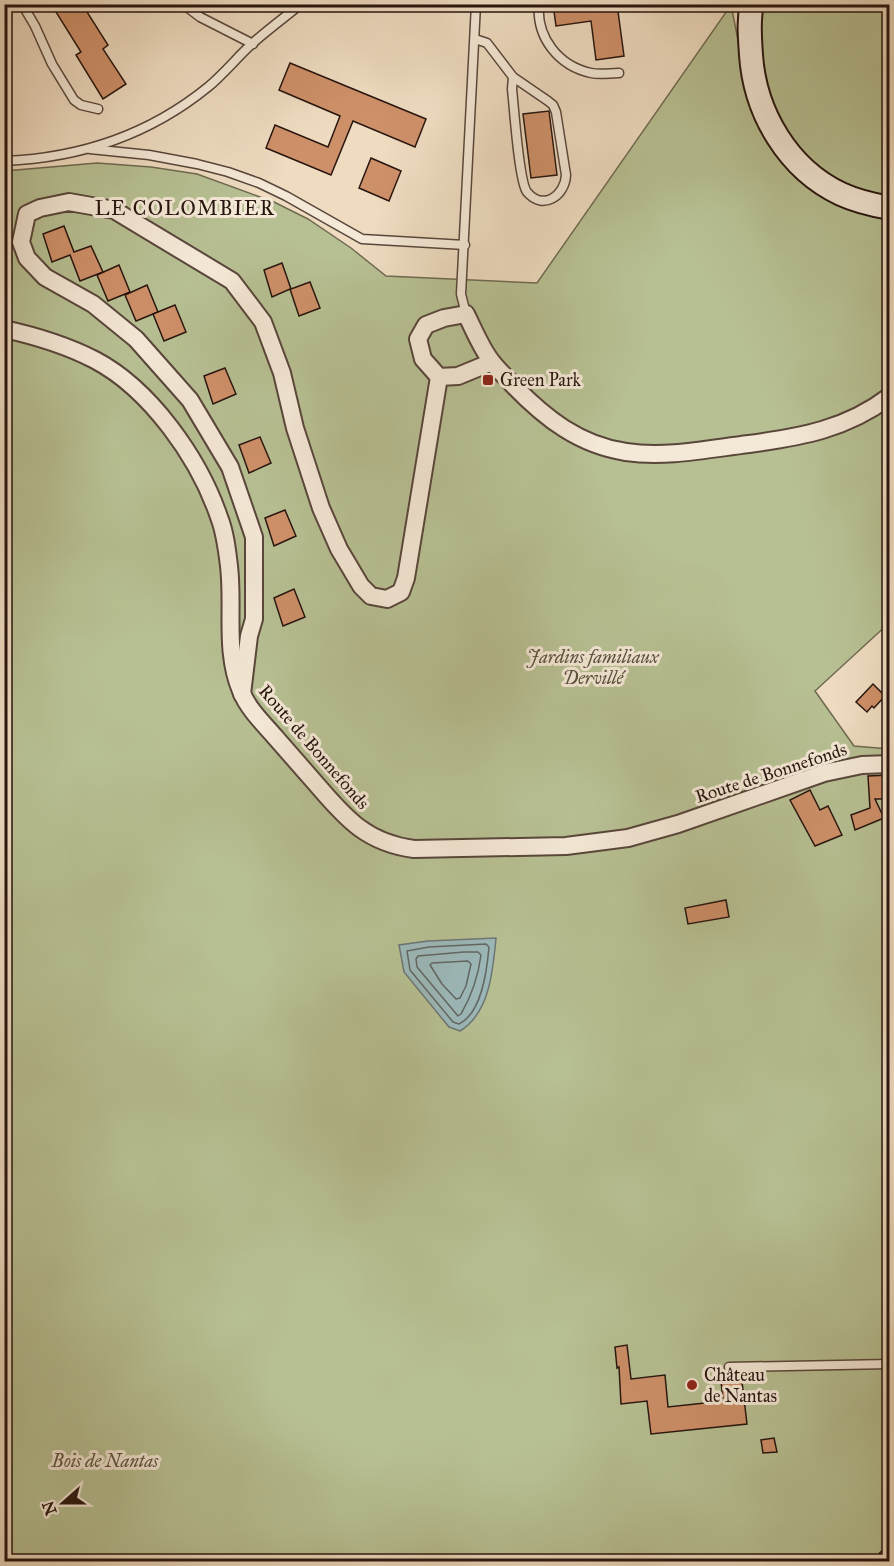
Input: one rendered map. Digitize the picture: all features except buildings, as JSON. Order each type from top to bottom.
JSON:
[{"type":"main road","points":[[752,4],[749,37],[752,69],[760,100],[775,135],[794,160],[816,180],[841,194],[867,204],[890,208]]},
{"type":"street","points":[[242,694],[249,636],[254,620],[254,537],[230,467],[190,400],[136,339],[93,304],[45,277],[27,258],[21,242],[27,214],[40,208],[69,202],[114,210],[232,281],[263,322],[282,373],[295,429],[321,508],[339,549],[361,585],[371,596],[387,599],[401,592],[406,578],[439,377],[423,358],[418,339],[426,325],[444,318],[466,314],[492,362],[535,408],[552,422],[600,446],[626,452],[665,454],[802,436],[841,424],[890,396]]},
{"type":"street","name":"Route de Bonnefonds","points":[[4,329],[65,347],[95,360],[116,373],[154,409],[182,445],[211,496],[224,535],[230,572],[232,660],[242,694],[257,717],[343,816],[378,840],[414,849],[566,846],[628,838],[678,824],[824,773],[862,765],[890,764]]},
{"type":"street","points":[[439,377],[458,376],[492,362]]},
{"type":"lane","points":[[22,4],[52,64],[74,100],[81,105],[98,109]]},
{"type":"lane","points":[[183,4],[200,17],[253,44]]},
{"type":"lane","points":[[4,161],[28,160],[90,149],[151,124],[181,107],[228,70],[253,44],[301,4]]},
{"type":"lane","points":[[466,314],[461,294],[476,4]]},
{"type":"lane","points":[[539,4],[544,36],[553,51],[566,62],[592,73],[619,73]]},
{"type":"lane","points":[[475,39],[487,43],[513,77],[553,105],[566,174],[565,184],[560,193],[548,200],[531,196],[523,182],[512,89],[513,77]]},
{"type":"lane","points":[[90,149],[188,162],[228,172],[260,183],[362,238],[465,245]]},
{"type":"lane","points":[[729,1367],[890,1364]]},
{"type":"green space","points":[[731,5],[742,60],[760,5],[889,5],[889,623],[815,691],[854,746],[889,749],[889,1561],[5,1562],[5,171],[97,163],[151,167],[197,174],[274,202],[308,219],[351,248],[386,276],[537,283]]},
{"type":"water","points":[[496,938],[491,976],[484,1002],[470,1023],[460,1031],[449,1027],[404,972],[399,945],[428,941]]},
{"type":"place","name":"Green Park","points":[[488,380]]},
{"type":"place","name":"Château de Nantas","points":[[692,1385]]},
{"type":"district","name":"LE COLOMBIER","points":[[185,208]]},
{"type":"park label","name":"Jardins familiaux Dervillé","points":[[593,667]]},
{"type":"park label","name":"Bois de Nantas","points":[[105,1461]]}]
